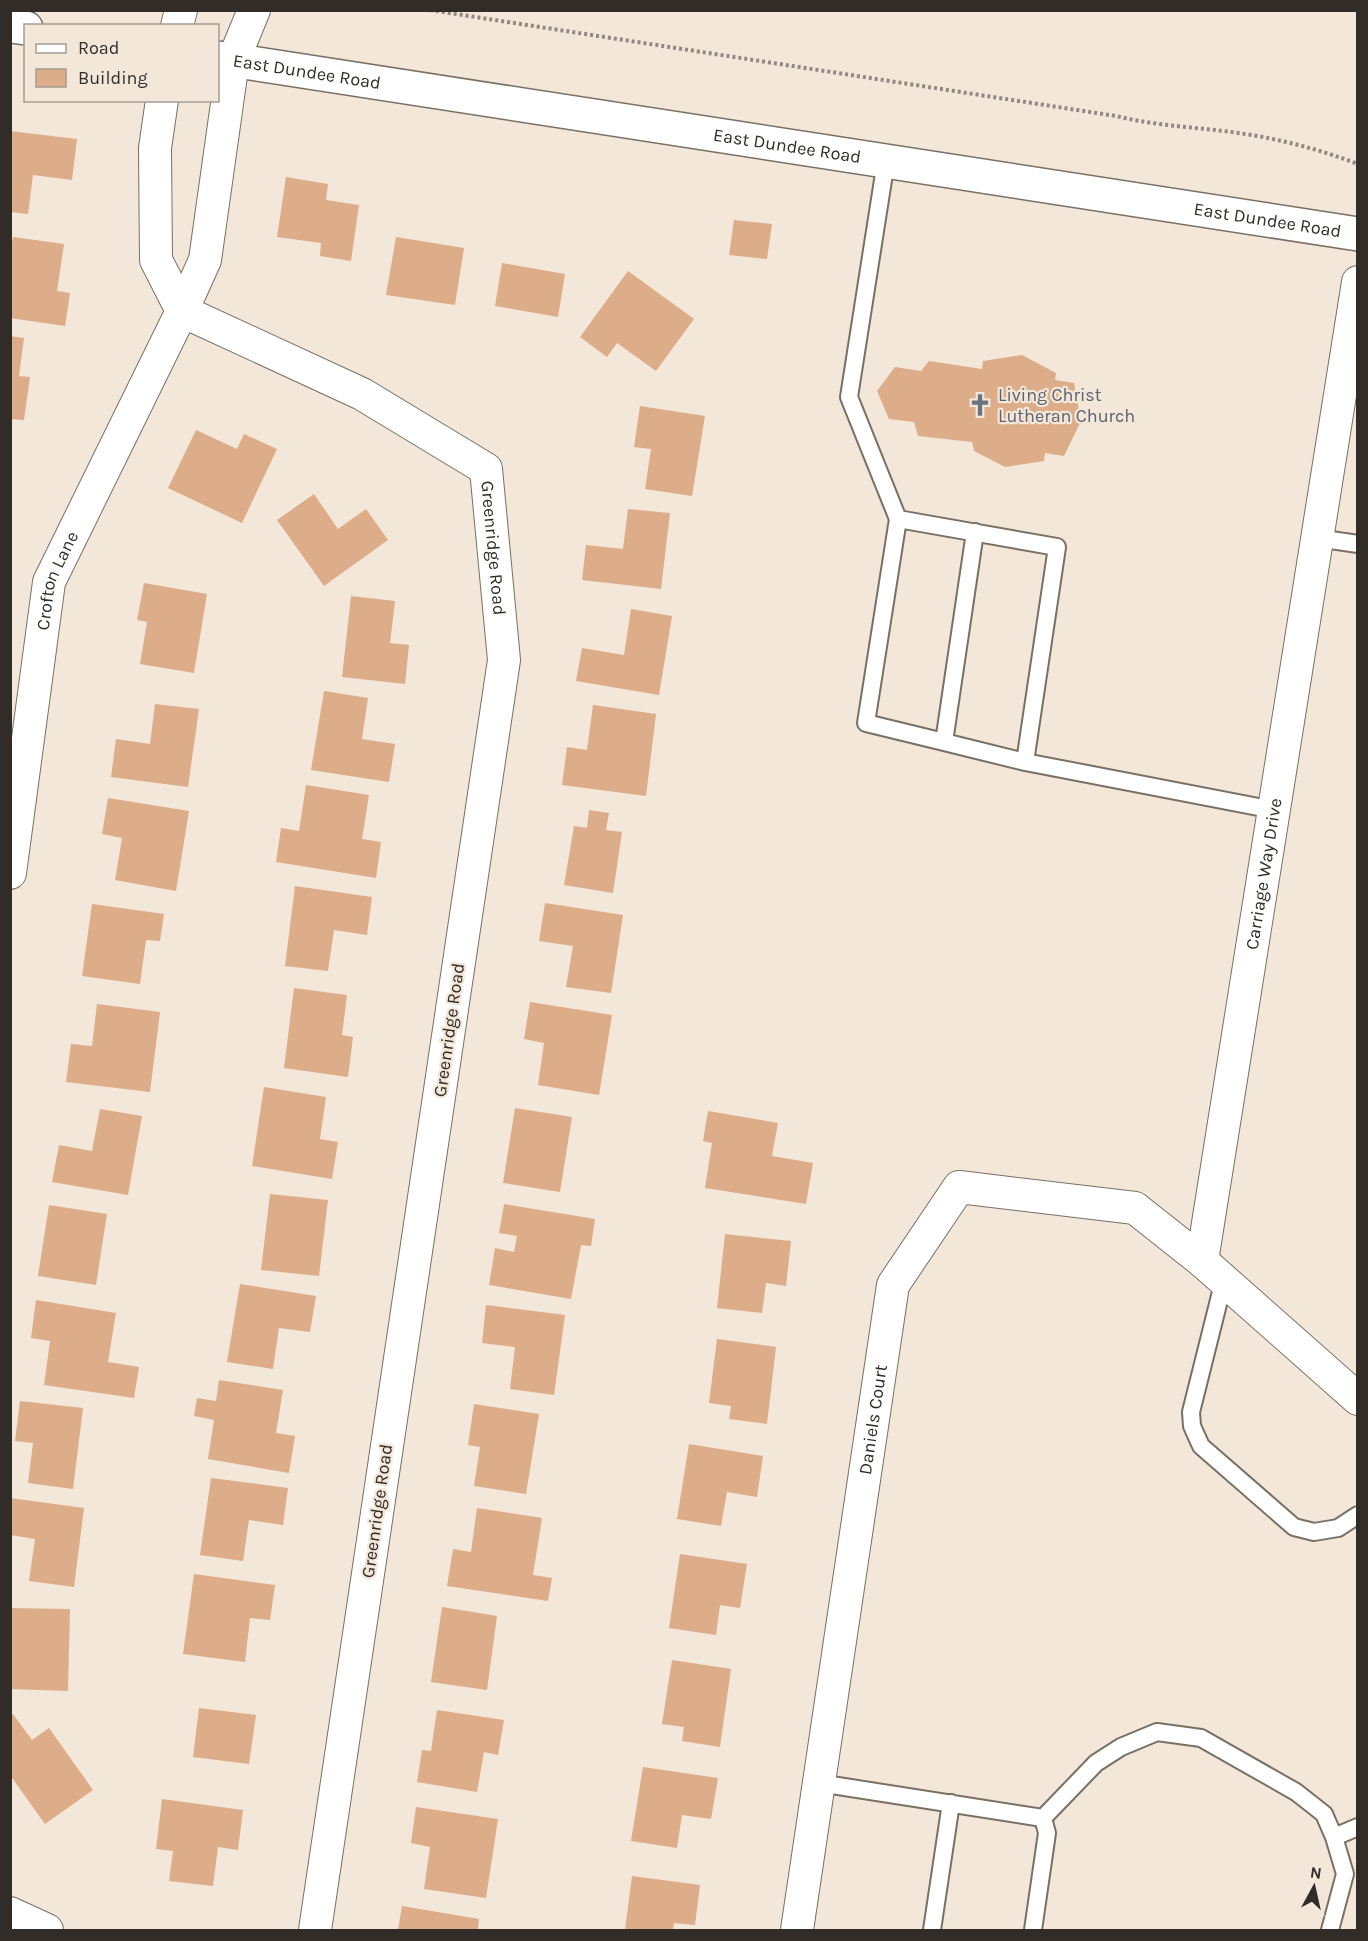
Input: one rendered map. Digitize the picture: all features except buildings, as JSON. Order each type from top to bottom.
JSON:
[{"type":"main road","name":"East Dundee Road","points":[[225,59],[1358,234]]},
{"type":"street","name":"Crofton Lane","points":[[10,873],[49,582],[205,260],[225,59],[254,10]]},
{"type":"street","points":[[162,102],[154,148],[156,260],[182,311]]},
{"type":"street","name":"Carriage Way Drive","points":[[1213,1271],[1274,810],[1358,282]]},
{"type":"street","name":"Greenridge Road","points":[[182,311],[362,394],[486,469],[504,660],[315,1930]]},
{"type":"street","name":"Daniels Court","points":[[797,1930],[893,1285],[958,1187],[1135,1208],[1213,1271]]},
{"type":"street","points":[[1213,1271],[1358,1399]]},
{"type":"street","points":[[10,1913],[47,1930]]},
{"type":"lane","points":[[886,161],[849,397],[898,519],[866,723],[1025,762],[1274,810]]},
{"type":"lane","points":[[898,519],[1057,547],[1025,762]]},
{"type":"lane","points":[[944,742],[975,532]]},
{"type":"lane","points":[[1317,538],[1358,544]]},
{"type":"lane","points":[[1213,1271],[1191,1412],[1192,1426],[1201,1446],[1294,1527],[1314,1532],[1338,1528],[1358,1515]]},
{"type":"lane","points":[[1043,1818],[1096,1763],[1121,1747],[1157,1732],[1201,1738],[1296,1792],[1324,1814],[1334,1836],[1345,1874],[1330,1930]]},
{"type":"lane","points":[[819,1783],[1043,1818]]},
{"type":"lane","points":[[932,1930],[951,1803]]},
{"type":"lane","points":[[1033,1930],[1047,1833],[1043,1818]]},
{"type":"lane","points":[[1334,1836],[1358,1827]]},
{"type":"path","points":[[430,10],[1105,114],[1145,123],[1245,134],[1323,151],[1358,165]]},
{"type":"place","name":"Living Christ Lutheran Church","points":[[980,405]]}]
